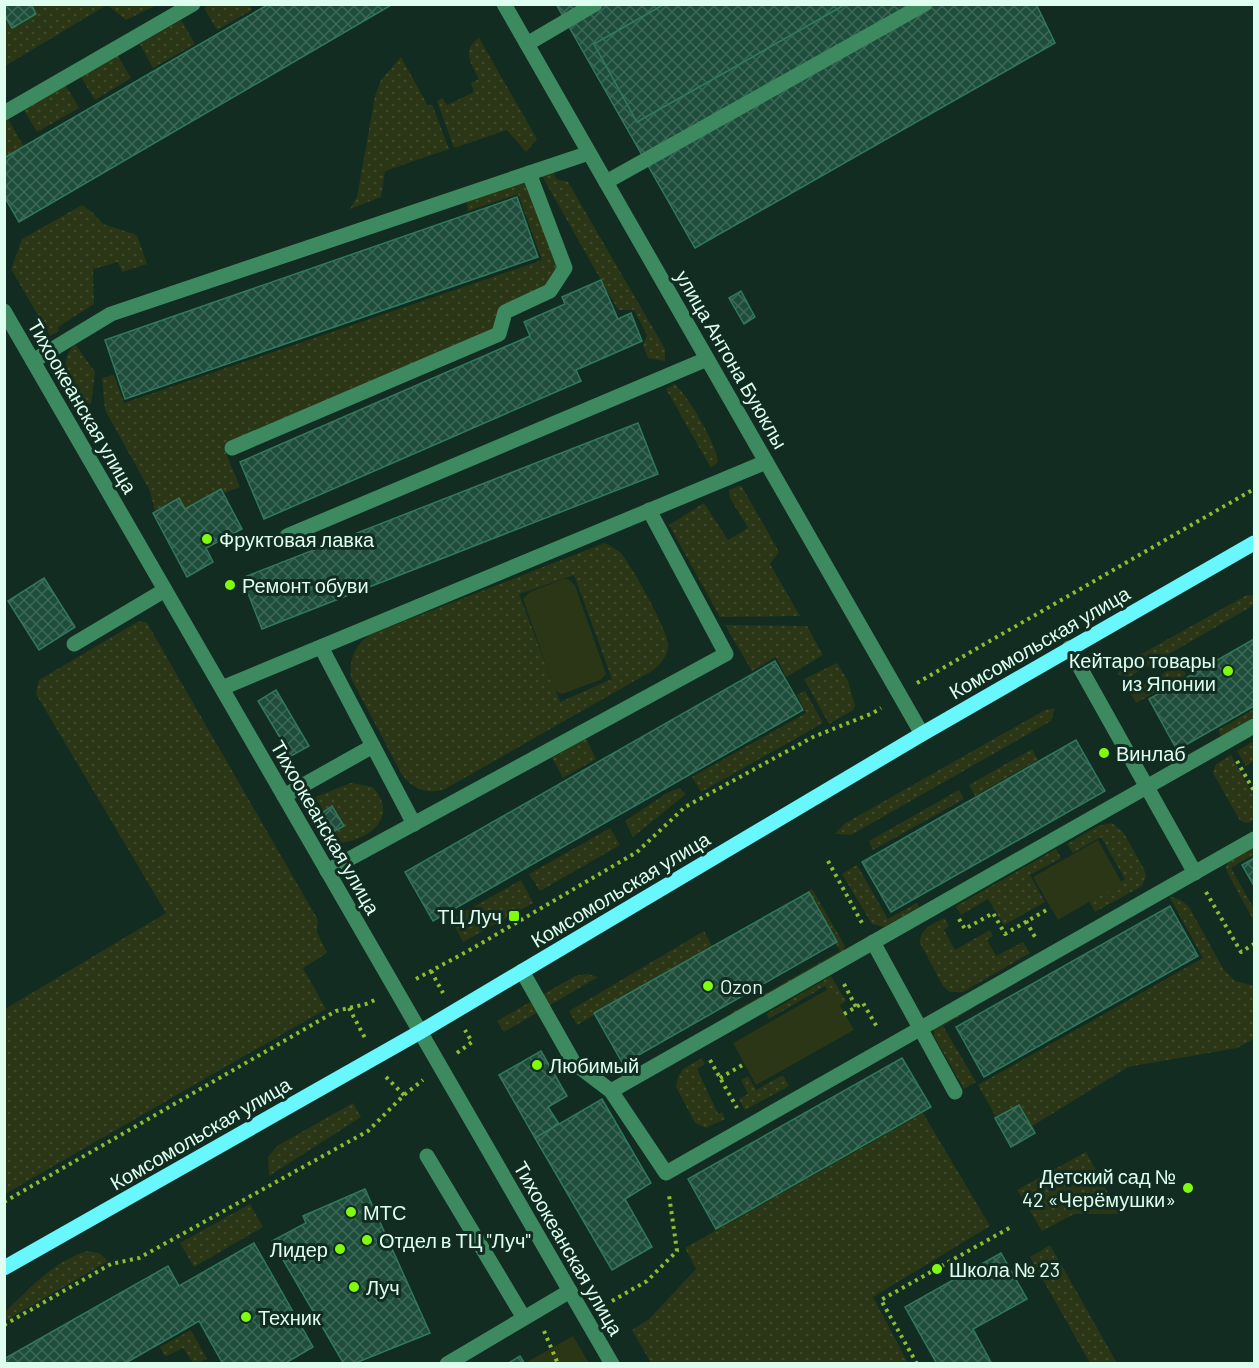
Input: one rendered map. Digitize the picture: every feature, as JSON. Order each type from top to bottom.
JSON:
[{"type":"main road","name":"Комсомольская улица","points":[[4,1268],[420,1032],[922,734],[1254,543]]},
{"type":"street","points":[[4,113],[193,4]]},
{"type":"street","name":"улица Антона Буюклы","points":[[504,4],[922,734]]},
{"type":"street","points":[[527,44],[595,4]]},
{"type":"street","points":[[606,182],[925,4]]},
{"type":"street","points":[[33,361],[111,314],[589,153]]},
{"type":"street","points":[[232,448],[499,334],[505,312],[550,291],[565,268],[529,173]]},
{"type":"street","name":"Тихоокеанская улица","points":[[4,311],[612,1364]]},
{"type":"street","points":[[287,536],[707,359]]},
{"type":"street","points":[[222,688],[766,462]]},
{"type":"street","points":[[327,871],[726,654],[649,510]]},
{"type":"street","points":[[74,644],[165,590]]},
{"type":"street","points":[[321,647],[414,824]]},
{"type":"street","points":[[1069,648],[1195,873]]},
{"type":"street","points":[[610,1091],[1254,726]]},
{"type":"street","points":[[284,796],[374,746]]},
{"type":"street","points":[[522,971],[574,1063],[610,1091],[666,1173],[1254,839]]},
{"type":"street","points":[[873,942],[955,1092]]},
{"type":"street","points":[[427,1156],[524,1318]]},
{"type":"street","points":[[447,1364],[570,1291]]},
{"type":"path","points":[[937,671],[1254,489]]},
{"type":"path","points":[[419,977],[637,852],[685,807],[813,737],[873,713]]},
{"type":"path","points":[[1226,742],[1253,784],[1254,791]]},
{"type":"path","points":[[828,861],[873,942]]},
{"type":"path","points":[[1195,873],[1241,952],[1254,944]]},
{"type":"path","points":[[948,900],[965,929],[993,913],[1005,934],[1050,908]]},
{"type":"path","points":[[844,1014],[863,1003],[888,1047]]},
{"type":"path","points":[[4,1202],[336,1011],[366,1004]]},
{"type":"path","points":[[699,1041],[748,1127]]},
{"type":"path","points":[[720,1078],[744,1065]]},
{"type":"path","points":[[4,1325],[111,1264],[139,1258],[368,1131],[404,1095]]},
{"type":"path","points":[[612,1301],[647,1281],[677,1251],[666,1173]]},
{"type":"path","points":[[917,1364],[881,1300],[1011,1227]]},
{"type":"path","points":[[542,1327],[558,1364]]},
{"type":"green space","points":[[4,5],[107,5],[5,66]]},
{"type":"green space","points":[[107,5],[157,5],[126,20]]},
{"type":"green space","points":[[210,5],[249,5],[252,10],[217,30],[204,8]]},
{"type":"green space","points":[[181,20],[195,44],[153,68],[140,44]]},
{"type":"green space","points":[[479,38],[537,139],[526,152],[507,130],[454,148],[437,101],[442,98],[447,105],[474,92],[471,83],[479,79],[471,63],[469,52],[470,47]]},
{"type":"green space","points":[[118,56],[131,78],[95,100],[81,77]]},
{"type":"green space","points":[[401,57],[428,106],[432,104],[449,149],[385,171],[381,197],[350,209],[357,197],[375,96],[381,80]]},
{"type":"green space","points":[[66,86],[79,108],[37,132],[24,110]]},
{"type":"green space","points":[[8,119],[24,147],[5,158],[5,122]]},
{"type":"green space","points":[[554,172],[556,179],[568,182],[665,349],[665,361],[648,358],[643,345],[647,335],[634,310],[618,310],[542,176]]},
{"type":"green space","points":[[526,180],[559,266],[548,286],[494,330],[223,446],[240,487],[224,493],[222,489],[180,513],[156,516],[150,491],[105,410],[102,378],[114,375],[124,403],[542,260],[518,194],[468,211],[466,200]]},
{"type":"green space","points":[[82,205],[103,224],[137,235],[147,264],[122,272],[118,262],[93,269],[94,304],[58,327],[59,331],[50,336],[11,269],[22,239]]},
{"type":"green space","points":[[75,344],[95,372],[91,404],[86,403],[66,367],[69,352]]},
{"type":"green space","points":[[675,384],[694,410],[712,444],[718,462],[711,468],[666,389]]},
{"type":"green space","points":[[741,485],[779,552],[770,564],[800,616],[720,617],[669,525],[704,503],[728,540],[748,528],[730,498],[729,490]]},
{"type":"green space","points":[[605,543],[621,553],[633,570],[656,612],[668,644],[663,659],[652,671],[445,789],[426,791],[415,787],[401,773],[351,678],[354,653],[371,634]],"holes":[[[574,575],[612,679],[560,702],[519,594]]]},
{"type":"green space","points":[[568,579],[575,585],[606,674],[600,680],[562,694],[554,688],[523,599],[530,592]]},
{"type":"green space","points":[[1247,595],[1254,596],[1254,605],[1129,677],[1117,674],[1127,662]]},
{"type":"green space","points":[[139,621],[147,623],[318,920],[317,932],[327,953],[303,968],[326,1009],[5,1194],[5,1009],[166,913],[36,694],[39,680]]},
{"type":"green space","points":[[725,625],[807,626],[823,655],[786,677],[776,657],[752,671]]},
{"type":"green space","points":[[837,663],[848,681],[855,706],[853,710],[829,724],[804,679]]},
{"type":"green space","points":[[1180,664],[1186,675],[1136,703],[1130,692]]},
{"type":"green space","points":[[805,691],[823,723],[701,792],[692,777],[806,713],[797,695]]},
{"type":"green space","points":[[1055,708],[1051,721],[851,835],[835,834],[844,824],[1045,710]]},
{"type":"green space","points":[[1254,709],[1254,717],[1221,736],[1218,730]]},
{"type":"green space","points":[[586,739],[596,759],[563,778],[552,758]]},
{"type":"green space","points":[[1254,741],[1254,761],[1246,766],[1237,751]]},
{"type":"green space","points":[[1032,749],[1038,760],[975,796],[969,785]]},
{"type":"green space","points":[[1231,755],[1254,796],[1254,820],[1248,823],[1239,819],[1213,773],[1216,764]]},
{"type":"green space","points":[[351,783],[373,787],[383,808],[382,817],[378,825],[370,832],[351,841],[340,843],[315,797]]},
{"type":"green space","points":[[679,788],[686,794],[633,837],[625,821],[667,793]]},
{"type":"green space","points":[[959,790],[964,799],[873,850],[869,841]]},
{"type":"green space","points":[[1112,823],[1123,832],[1146,876],[1142,886],[1095,912],[1089,901],[1125,879],[1101,837],[1073,853],[1067,844],[1098,826]]},
{"type":"green space","points":[[610,828],[620,845],[540,891],[529,874]]},
{"type":"green space","points":[[1098,840],[1122,883],[1058,920],[1033,877]]},
{"type":"green space","points":[[1254,846],[1254,854],[1231,868],[1254,909],[1254,921],[1226,867],[1229,860]]},
{"type":"green space","points":[[1056,849],[1061,858],[1030,875],[1045,902],[1004,925],[988,899],[961,915],[956,906]]},
{"type":"green space","points":[[857,865],[888,919],[917,903],[919,907],[884,927],[872,924],[842,874]]},
{"type":"green space","points":[[521,880],[533,903],[463,942],[451,919]]},
{"type":"green space","points":[[812,889],[845,946],[843,953],[733,1018],[731,1013],[840,951],[807,892]]},
{"type":"green space","points":[[1169,896],[1181,900],[1189,907],[1224,970],[1235,981],[1254,986],[1254,1039],[1237,1048],[1128,1067],[1029,1128],[1018,1106],[996,1117],[978,1085],[1203,958]]},
{"type":"green space","points":[[944,918],[949,926],[944,930],[955,950],[990,930],[993,936],[987,940],[996,956],[1023,942],[1030,953],[963,992],[950,992],[943,986],[920,943],[925,930]]},
{"type":"green space","points":[[704,931],[712,946],[577,1025],[569,1011]]},
{"type":"green space","points":[[587,974],[598,977],[504,1032],[497,1021],[575,976]]},
{"type":"green space","points":[[831,976],[846,1001],[837,1007],[825,986],[769,1019],[766,1014]]},
{"type":"green space","points":[[830,988],[854,1030],[756,1085],[733,1043]]},
{"type":"green space","points":[[971,1004],[973,1008],[943,1026],[976,1082],[964,1089],[934,1036],[934,1028]]},
{"type":"green space","points":[[702,1058],[705,1064],[697,1069],[718,1114],[722,1112],[725,1119],[706,1128],[695,1123],[676,1087],[683,1069]]},
{"type":"green space","points":[[783,1075],[789,1086],[745,1110],[739,1099],[748,1094],[741,1080],[748,1076],[756,1090]]},
{"type":"green space","points":[[353,1103],[361,1117],[269,1176],[268,1157],[277,1146]]},
{"type":"green space","points":[[923,1113],[990,1226],[873,1297],[908,1363],[651,1363],[632,1330],[649,1319],[696,1269],[685,1248]]},
{"type":"green space","points":[[1086,1152],[1119,1214],[1074,1214],[1042,1231],[1017,1190]]},
{"type":"green space","points":[[250,1204],[263,1227],[194,1267],[180,1243]]},
{"type":"green space","points":[[1050,1245],[1117,1363],[1090,1363],[1030,1257]]},
{"type":"green space","points":[[87,1251],[99,1253],[108,1261],[5,1321],[5,1312],[33,1285],[64,1262]]},
{"type":"green space","points":[[191,1330],[207,1359],[193,1363],[183,1348],[167,1356],[164,1355],[160,1347]]},
{"type":"green space","points":[[573,1336],[589,1363],[507,1364],[520,1356],[525,1363]]},
{"type":"building","points":[[9,4],[31,4],[36,14],[12,28],[4,14],[4,7]]},
{"type":"building","points":[[269,4],[393,4],[19,222],[4,196],[4,158]]},
{"type":"building","points":[[556,4],[665,4],[594,44],[637,122],[846,4],[1036,4],[1055,43],[695,248]]},
{"type":"building","points":[[665,4],[846,4],[637,122],[594,44]]},
{"type":"building","points":[[517,197],[538,257],[125,399],[105,340]]},
{"type":"building","points":[[601,280],[618,319],[631,313],[642,341],[576,370],[581,381],[264,519],[240,462],[530,336],[524,322],[565,304],[562,297]]},
{"type":"building","points":[[741,291],[755,317],[744,324],[729,298]]},
{"type":"building","points":[[638,423],[658,474],[262,629],[242,578]]},
{"type":"building","points":[[221,489],[242,529],[206,548],[213,562],[187,577],[153,513],[179,498],[185,509]]},
{"type":"building","points":[[44,578],[75,627],[39,650],[8,601]]},
{"type":"building","points":[[1254,639],[1254,706],[1177,750],[1149,699]]},
{"type":"building","points":[[775,661],[803,710],[433,921],[405,872]]},
{"type":"building","points":[[276,690],[309,746],[291,756],[258,701]]},
{"type":"building","points":[[1076,740],[1105,791],[891,912],[862,862]]},
{"type":"building","points":[[332,806],[344,826],[333,832],[322,813]]},
{"type":"building","points":[[1254,858],[1254,886],[1242,865]]},
{"type":"building","points":[[809,892],[837,942],[623,1064],[594,1013]]},
{"type":"building","points":[[1170,906],[1198,956],[984,1077],[956,1027]]},
{"type":"building","points":[[541,1051],[567,1096],[548,1107],[559,1124],[535,1138],[499,1075]]},
{"type":"building","points":[[902,1058],[931,1107],[716,1229],[688,1179]]},
{"type":"building","points":[[602,1099],[651,1183],[625,1199],[652,1247],[612,1270],[535,1138]]},
{"type":"building","points":[[1019,1105],[1035,1133],[1011,1147],[995,1118]]},
{"type":"building","name":"Луч","points":[[365,1189],[430,1333],[353,1364],[344,1364],[272,1241],[306,1223],[303,1216]]},
{"type":"building","points":[[254,1243],[313,1347],[284,1364],[223,1364],[199,1321],[124,1364],[4,1364],[4,1359],[168,1266],[179,1286]]},
{"type":"building","points":[[1001,1253],[1027,1299],[973,1329],[992,1364],[937,1364],[905,1307]]},
{"type":"building","points":[[520,1356],[525,1364],[507,1364]]},
{"type":"place","name":"Фруктовая лавка","points":[[207,539]]},
{"type":"place","name":"Ремонт обуви","points":[[230,585]]},
{"type":"place","name":"Кейтаро товары из Японии","points":[[1228,671]]},
{"type":"place","name":"Винлаб","points":[[1104,753]]},
{"type":"place","name":"ТЦ Луч","points":[[514,916]]},
{"type":"place","name":"Ozon","points":[[708,986]]},
{"type":"place","name":"Любимый","points":[[537,1065]]},
{"type":"place","name":"Детский сад № 42 «Черёмушки»","points":[[1188,1188]]},
{"type":"place","name":"МТС","points":[[351,1212]]},
{"type":"place","name":"Отдел в ТЦ \"Луч\"","points":[[367,1240]]},
{"type":"place","name":"Лидер","points":[[340,1249]]},
{"type":"place","name":"Школа № 23","points":[[937,1269]]},
{"type":"place","name":"Луч","points":[[354,1287]]},
{"type":"place","name":"Техник","points":[[246,1317]]}]
